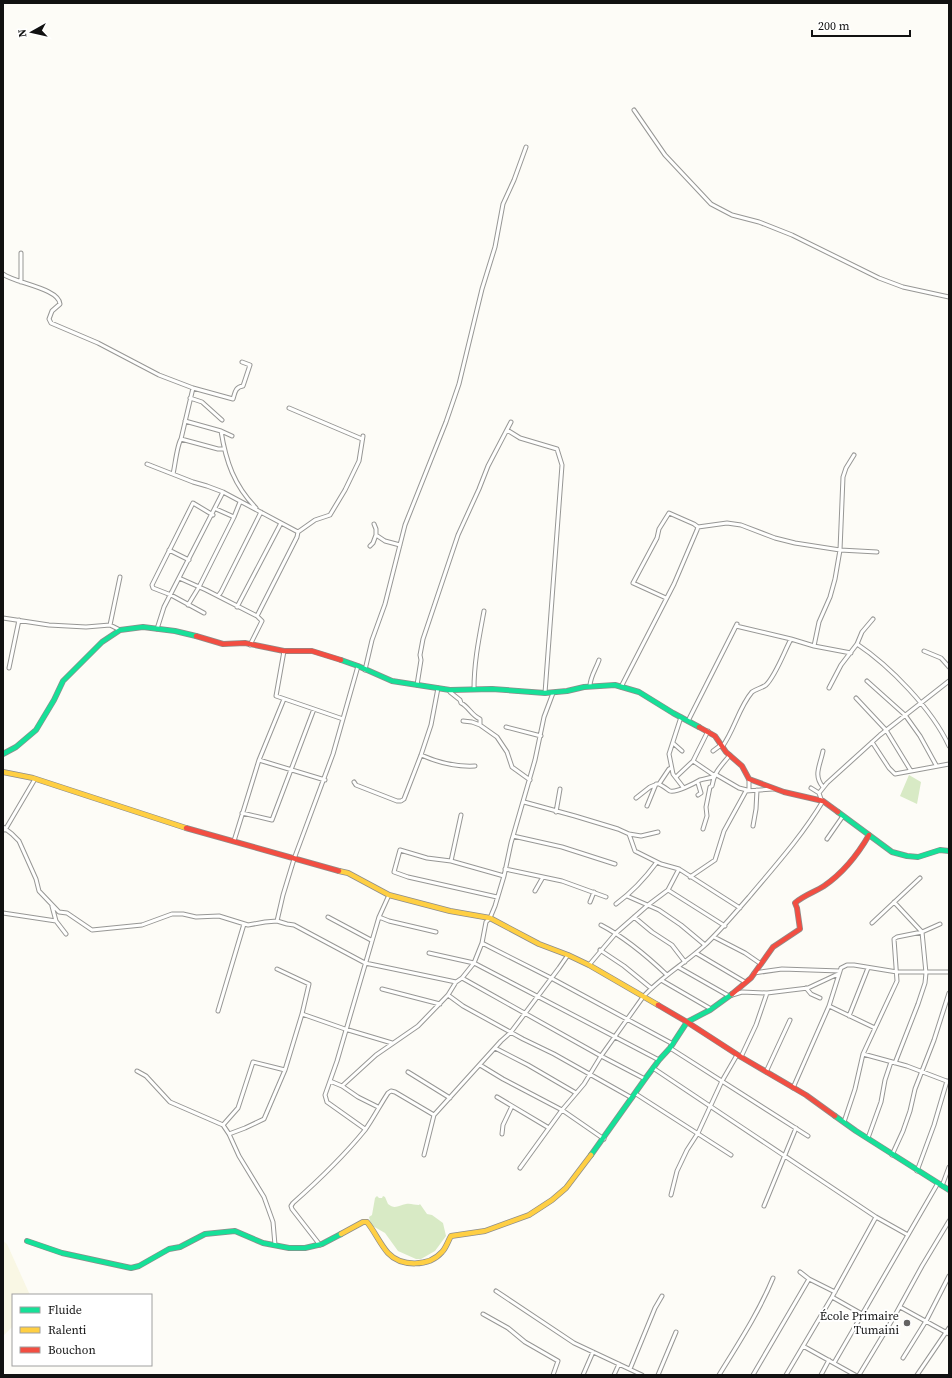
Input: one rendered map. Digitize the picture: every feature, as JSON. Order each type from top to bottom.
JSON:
[{"type":"street","points":[[634,110],[665,155],[710,204],[732,215],[759,222],[792,235],[880,278],[903,287],[949,297]]},
{"type":"street","points":[[366,670],[372,640],[385,604],[404,525],[441,435],[459,384],[482,290],[495,247],[503,204],[526,147]]},
{"type":"street","points":[[21,253],[21,282]]},
{"type":"street","points":[[3,274],[40,288],[60,301],[60,304],[52,311],[49,319],[51,323],[98,343],[159,375],[193,388],[233,399],[235,390],[239,386],[243,386],[250,366],[242,362]]},
{"type":"street","points":[[173,474],[193,388]]},
{"type":"street","points":[[190,398],[202,402],[222,420]]},
{"type":"street","points":[[257,616],[297,537],[298,532],[315,520],[330,514],[345,490],[359,461],[362,437],[289,408]]},
{"type":"street","points":[[185,421],[221,431],[232,436]]},
{"type":"street","points":[[417,685],[421,660],[420,654],[424,639],[458,535],[488,466],[511,422]]},
{"type":"street","points":[[507,430],[520,438],[557,449],[562,465],[545,694]]},
{"type":"street","points":[[221,431],[228,464],[234,478],[246,497],[259,511]]},
{"type":"street","points":[[181,439],[224,449]]},
{"type":"street","points":[[814,646],[819,622],[830,597],[835,579],[840,550],[843,477],[846,468],[854,455]]},
{"type":"street","points":[[147,464],[223,492],[298,532]]},
{"type":"street","points":[[156,629],[164,607],[216,509],[223,492]]},
{"type":"street","points":[[188,605],[199,587],[240,502]]},
{"type":"street","points":[[204,613],[171,595],[153,588],[152,585],[193,504],[213,514]]},
{"type":"street","points":[[216,509],[234,517]]},
{"type":"street","points":[[218,596],[259,511]]},
{"type":"street","points":[[666,598],[632,583],[657,538],[659,529],[669,513],[698,527],[727,523],[741,525],[775,538],[795,543],[840,550],[877,552]]},
{"type":"street","points":[[237,607],[282,523]]},
{"type":"street","points":[[370,546],[376,535],[376,528],[374,524]]},
{"type":"street","points":[[622,687],[688,554],[698,527]]},
{"type":"street","points":[[376,535],[385,541],[400,546]]},
{"type":"street","points":[[169,550],[189,560]]},
{"type":"street","points":[[110,625],[120,577]]},
{"type":"street","points":[[179,578],[257,616],[262,621],[250,645]]},
{"type":"street","points":[[474,689],[474,670],[477,646],[484,611]]},
{"type":"street","points":[[3,618],[49,625],[110,625],[120,630]]},
{"type":"street","points":[[829,688],[841,665],[857,644],[862,632],[873,619]]},
{"type":"street","points":[[9,668],[19,620]]},
{"type":"street","points":[[688,721],[737,625],[791,638],[814,646],[851,653]]},
{"type":"street","points":[[3,754],[16,747],[36,730],[67,676],[102,642],[120,630],[129,628],[156,629],[198,636],[223,644],[245,643],[284,651],[312,651],[358,666],[392,681],[450,690],[474,689],[545,694],[567,691],[584,686],[615,685],[639,692],[708,731],[715,736],[721,746],[744,768],[749,779],[748,790],[742,796],[724,831],[715,860],[690,877]]},
{"type":"street","points":[[713,751],[727,740],[744,706],[753,692],[765,686],[774,673],[791,638]]},
{"type":"street","points":[[857,644],[876,656],[905,685],[944,736],[949,746]]},
{"type":"street","points":[[284,651],[276,696],[343,719]]},
{"type":"street","points":[[924,651],[941,658],[949,667]]},
{"type":"street","points":[[590,686],[590,679],[595,672],[599,660]]},
{"type":"street","points":[[277,921],[294,859],[325,780],[358,666]]},
{"type":"street","points":[[867,680],[905,716],[920,736],[936,765]]},
{"type":"street","points":[[949,682],[886,730],[823,787],[819,793],[820,799],[892,852],[907,856],[923,857],[940,850],[949,850]]},
{"type":"street","points":[[354,782],[356,785],[401,801],[404,799],[431,725],[438,688]]},
{"type":"street","points":[[450,690],[450,692],[466,706],[473,716],[480,719],[480,726]]},
{"type":"street","points":[[342,1086],[376,1055],[418,1026],[448,995],[456,982],[462,978],[474,963],[482,943],[486,922],[490,918],[504,876],[513,836],[530,780],[544,717],[553,693]]},
{"type":"street","points":[[856,698],[886,730],[911,771]]},
{"type":"street","points":[[234,842],[259,760],[284,699]]},
{"type":"street","points":[[242,813],[272,820],[314,709]]},
{"type":"street","points":[[681,717],[669,754],[673,774],[683,787]]},
{"type":"street","points":[[463,722],[472,722],[497,737],[507,752],[512,767],[530,780]]},
{"type":"street","points":[[506,727],[541,736]]},
{"type":"street","points":[[676,777],[693,761],[708,731]]},
{"type":"street","points":[[872,742],[892,773],[895,774],[936,765],[949,764]]},
{"type":"street","points":[[673,743],[682,751]]},
{"type":"street","points":[[823,751],[817,775],[818,781],[823,787]]},
{"type":"street","points":[[421,755],[450,765],[458,764],[475,766]]},
{"type":"street","points":[[703,830],[707,816],[707,801],[714,775],[730,755]]},
{"type":"street","points":[[259,760],[325,780]]},
{"type":"street","points":[[693,761],[714,775],[739,788],[748,790],[776,789]]},
{"type":"street","points":[[647,806],[657,784],[671,768]]},
{"type":"street","points":[[3,772],[35,779],[234,842],[348,873],[389,895],[450,911],[490,918],[539,944],[589,965],[687,1022],[739,1056],[825,1108],[892,1155],[949,1190]]},
{"type":"street","points":[[657,784],[670,791],[678,790],[714,775]]},
{"type":"street","points":[[35,779],[4,829],[12,834],[19,842],[36,879],[39,892],[59,912],[67,913],[92,930],[142,925],[172,914],[183,914],[196,917],[219,916],[248,925],[277,921],[294,925],[365,963],[456,982]]},
{"type":"street","points":[[749,779],[776,789],[823,801]]},
{"type":"street","points":[[698,782],[701,793],[698,795]]},
{"type":"street","points":[[636,798],[650,787],[657,784]]},
{"type":"street","points":[[811,788],[819,793]]},
{"type":"street","points":[[556,812],[560,789]]},
{"type":"street","points":[[753,826],[757,790]]},
{"type":"street","points":[[520,1168],[562,1110],[589,1076],[601,1056],[643,997],[651,988],[696,953],[725,926],[787,852],[813,818],[823,801]]},
{"type":"street","points":[[524,802],[629,834],[641,836],[658,832]]},
{"type":"street","points":[[451,861],[461,815]]},
{"type":"street","points":[[827,839],[843,816]]},
{"type":"street","points":[[629,834],[635,851],[678,870],[740,908]]},
{"type":"street","points":[[513,836],[562,847],[614,864]]},
{"type":"street","points":[[27,1241],[62,1253],[131,1268],[139,1266],[169,1249],[180,1247],[205,1234],[235,1231],[263,1243],[289,1248],[305,1248],[320,1245],[359,1223],[367,1222],[372,1227],[389,1254],[408,1263],[428,1261],[441,1254],[451,1236],[486,1231],[529,1215],[552,1200],[566,1188],[604,1139],[636,1094],[644,1079],[672,1046],[687,1022],[711,1009],[751,978],[773,947],[800,929],[795,903],[796,901],[826,884],[844,868],[869,836]]},
{"type":"street","points":[[497,897],[408,877],[394,872],[400,850],[427,858],[451,861],[504,876]]},
{"type":"street","points":[[616,904],[627,896],[649,873],[657,862]]},
{"type":"street","points":[[505,869],[562,881],[606,897]]},
{"type":"street","points":[[589,965],[600,950],[616,933],[668,890],[678,870]]},
{"type":"street","points":[[535,891],[542,877]]},
{"type":"street","points":[[872,923],[920,878]]},
{"type":"street","points":[[668,890],[725,926]]},
{"type":"street","points":[[590,902],[594,892]]},
{"type":"street","points":[[366,1129],[327,1102],[325,1096],[337,1061],[371,940],[389,895]]},
{"type":"street","points":[[627,896],[659,910],[681,925],[705,945]]},
{"type":"street","points":[[868,1138],[880,1102],[885,1080],[918,1004],[925,983],[926,973],[922,932],[894,902]]},
{"type":"street","points":[[51,904],[56,921],[66,934]]},
{"type":"street","points":[[3,914],[56,921]]},
{"type":"street","points":[[328,917],[371,940]]},
{"type":"street","points":[[379,917],[389,921],[436,932]]},
{"type":"street","points":[[634,917],[652,932],[672,945],[685,962]]},
{"type":"street","points":[[218,1011],[244,924]]},
{"type":"street","points":[[844,1122],[855,1088],[863,1054],[896,986],[897,972],[894,939],[897,937],[922,932],[940,924]]},
{"type":"street","points":[[601,925],[616,933],[654,962],[667,975]]},
{"type":"street","points":[[714,937],[746,953],[760,964]]},
{"type":"street","points":[[482,943],[552,978],[628,1019],[672,1046],[722,1081],[808,1136]]},
{"type":"street","points":[[600,950],[624,966],[651,988]]},
{"type":"street","points":[[429,953],[474,963],[659,1060]]},
{"type":"street","points":[[696,953],[745,982]]},
{"type":"street","points":[[424,1155],[434,1115],[511,1032],[568,955]]},
{"type":"street","points":[[793,1088],[829,1006],[841,968],[847,965],[854,965],[897,972],[949,972]]},
{"type":"street","points":[[678,967],[729,996],[742,992],[767,993],[808,988],[839,972]]},
{"type":"street","points":[[849,1016],[868,968]]},
{"type":"street","points":[[229,1134],[264,1119],[285,1070],[302,1014],[309,984],[277,969]]},
{"type":"street","points":[[754,973],[782,969],[839,972]]},
{"type":"street","points":[[462,978],[644,1079]]},
{"type":"street","points":[[661,980],[711,1009]]},
{"type":"street","points":[[806,988],[811,994],[820,998]]},
{"type":"street","points":[[382,989],[440,1004]]},
{"type":"street","points":[[672,1194],[678,1171],[687,1150],[698,1133],[722,1081],[739,1056],[756,1025],[767,993]]},
{"type":"street","points":[[892,1155],[906,1124],[915,1089],[944,1012],[949,993]]},
{"type":"street","points":[[448,995],[463,1006],[554,1054],[589,1076],[632,1098]]},
{"type":"street","points":[[829,1006],[875,1028]]},
{"type":"street","points":[[944,1012],[949,1014]]},
{"type":"street","points":[[302,1014],[392,1043]]},
{"type":"street","points":[[766,1072],[790,1020]]},
{"type":"street","points":[[495,1048],[576,1093]]},
{"type":"street","points":[[863,1054],[922,1071],[948,1081],[918,1171]]},
{"type":"street","points":[[223,1125],[238,1108],[253,1062],[285,1070]]},
{"type":"street","points":[[480,1065],[503,1079],[562,1110],[604,1139]]},
{"type":"street","points":[[653,1068],[876,1217],[908,1235]]},
{"type":"street","points":[[137,1071],[146,1076],[170,1102],[223,1125],[229,1134],[239,1156],[264,1197],[273,1222],[275,1245]]},
{"type":"street","points":[[408,1072],[450,1098]]},
{"type":"street","points":[[330,1081],[342,1086],[358,1097],[378,1107]]},
{"type":"street","points":[[320,1245],[291,1206],[322,1178],[366,1129],[378,1107],[388,1093],[391,1091],[395,1092],[434,1115]]},
{"type":"street","points":[[636,1094],[732,1155]]},
{"type":"street","points":[[496,1097],[549,1128]]},
{"type":"street","points":[[502,1134],[502,1124],[512,1106]]},
{"type":"street","points":[[764,1206],[796,1128]]},
{"type":"street","points":[[834,1363],[949,1167]]},
{"type":"street","points":[[786,1375],[835,1292],[876,1217]]},
{"type":"street","points":[[859,1375],[949,1221]]},
{"type":"street","points":[[800,1272],[809,1279],[835,1292]]},
{"type":"street","points":[[903,1358],[926,1321],[949,1276]]},
{"type":"street","points":[[719,1375],[737,1346],[774,1278]]},
{"type":"street","points":[[753,1375],[809,1279]]},
{"type":"street","points":[[496,1291],[574,1343],[642,1375]]},
{"type":"street","points":[[630,1370],[655,1308],[662,1296]]},
{"type":"street","points":[[832,1297],[862,1314]]},
{"type":"street","points":[[900,1307],[948,1333]]},
{"type":"street","points":[[483,1314],[508,1328],[525,1342],[558,1361],[553,1375]]},
{"type":"street","points":[[917,1375],[948,1333],[949,1328]]},
{"type":"street","points":[[658,1375],[676,1332]]},
{"type":"street","points":[[803,1346],[855,1375]]},
{"type":"street","points":[[583,1375],[593,1352]]},
{"type":"street","points":[[821,1375],[829,1360]]},
{"type":"street","points":[[614,1375],[619,1364]]},
{"type":"shaded area","points":[[3,1241],[7,1244],[30,1294],[12,1294],[12,1327],[3,1336]]},
{"type":"green space","points":[[909,775],[921,782],[917,804],[900,796]]},
{"type":"green space","points":[[377,1196],[379,1198],[382,1198],[383,1196],[385,1197],[388,1204],[393,1207],[408,1204],[420,1204],[427,1214],[432,1215],[443,1223],[446,1236],[435,1251],[421,1259],[416,1259],[398,1251],[385,1233],[371,1225],[369,1217],[372,1215],[375,1198]]},
{"type":"traffic: fast","points":[[3,754],[16,747],[36,730],[54,700],[63,681],[102,642],[120,630],[143,627],[175,631],[196,636]]},
{"type":"traffic: fast","points":[[341,660],[392,681],[450,690],[492,689],[545,693],[567,691],[584,687],[615,685],[639,692],[699,727]]},
{"type":"traffic: fast","points":[[838,812],[892,852],[918,857],[940,850],[949,851]]},
{"type":"traffic: fast","points":[[591,1155],[659,1060],[670,1048],[687,1022],[710,1010],[732,994]]},
{"type":"traffic: fast","points":[[835,1116],[949,1190]]},
{"type":"traffic: fast","points":[[27,1241],[62,1253],[131,1268],[139,1266],[169,1249],[180,1247],[205,1234],[235,1231],[263,1243],[289,1248],[305,1248],[322,1244],[341,1234]]},
{"type":"traffic: slow","points":[[3,772],[33,778],[186,828]]},
{"type":"traffic: slow","points":[[339,871],[348,873],[389,895],[450,911],[490,918],[539,944],[589,965],[658,1005]]},
{"type":"traffic: slow","points":[[341,1234],[363,1222],[367,1222],[385,1249],[394,1258],[407,1263],[423,1263],[436,1257],[446,1246],[451,1236],[485,1231],[529,1215],[552,1200],[566,1188],[591,1155]]},
{"type":"traffic: jam","points":[[196,636],[223,644],[245,643],[284,651],[312,651],[341,660]]},
{"type":"traffic: jam","points":[[699,727],[715,736],[726,752],[742,766],[749,779],[784,792],[823,801],[838,812]]},
{"type":"traffic: jam","points":[[186,828],[339,871]]},
{"type":"traffic: jam","points":[[732,994],[751,978],[773,947],[800,929],[795,903],[824,886],[838,875],[855,856],[869,835]]},
{"type":"traffic: jam","points":[[658,1005],[741,1057],[806,1095],[835,1116]]},
{"type":"place","name":"École Primaire Tumaini","points":[[907,1323]]}]
